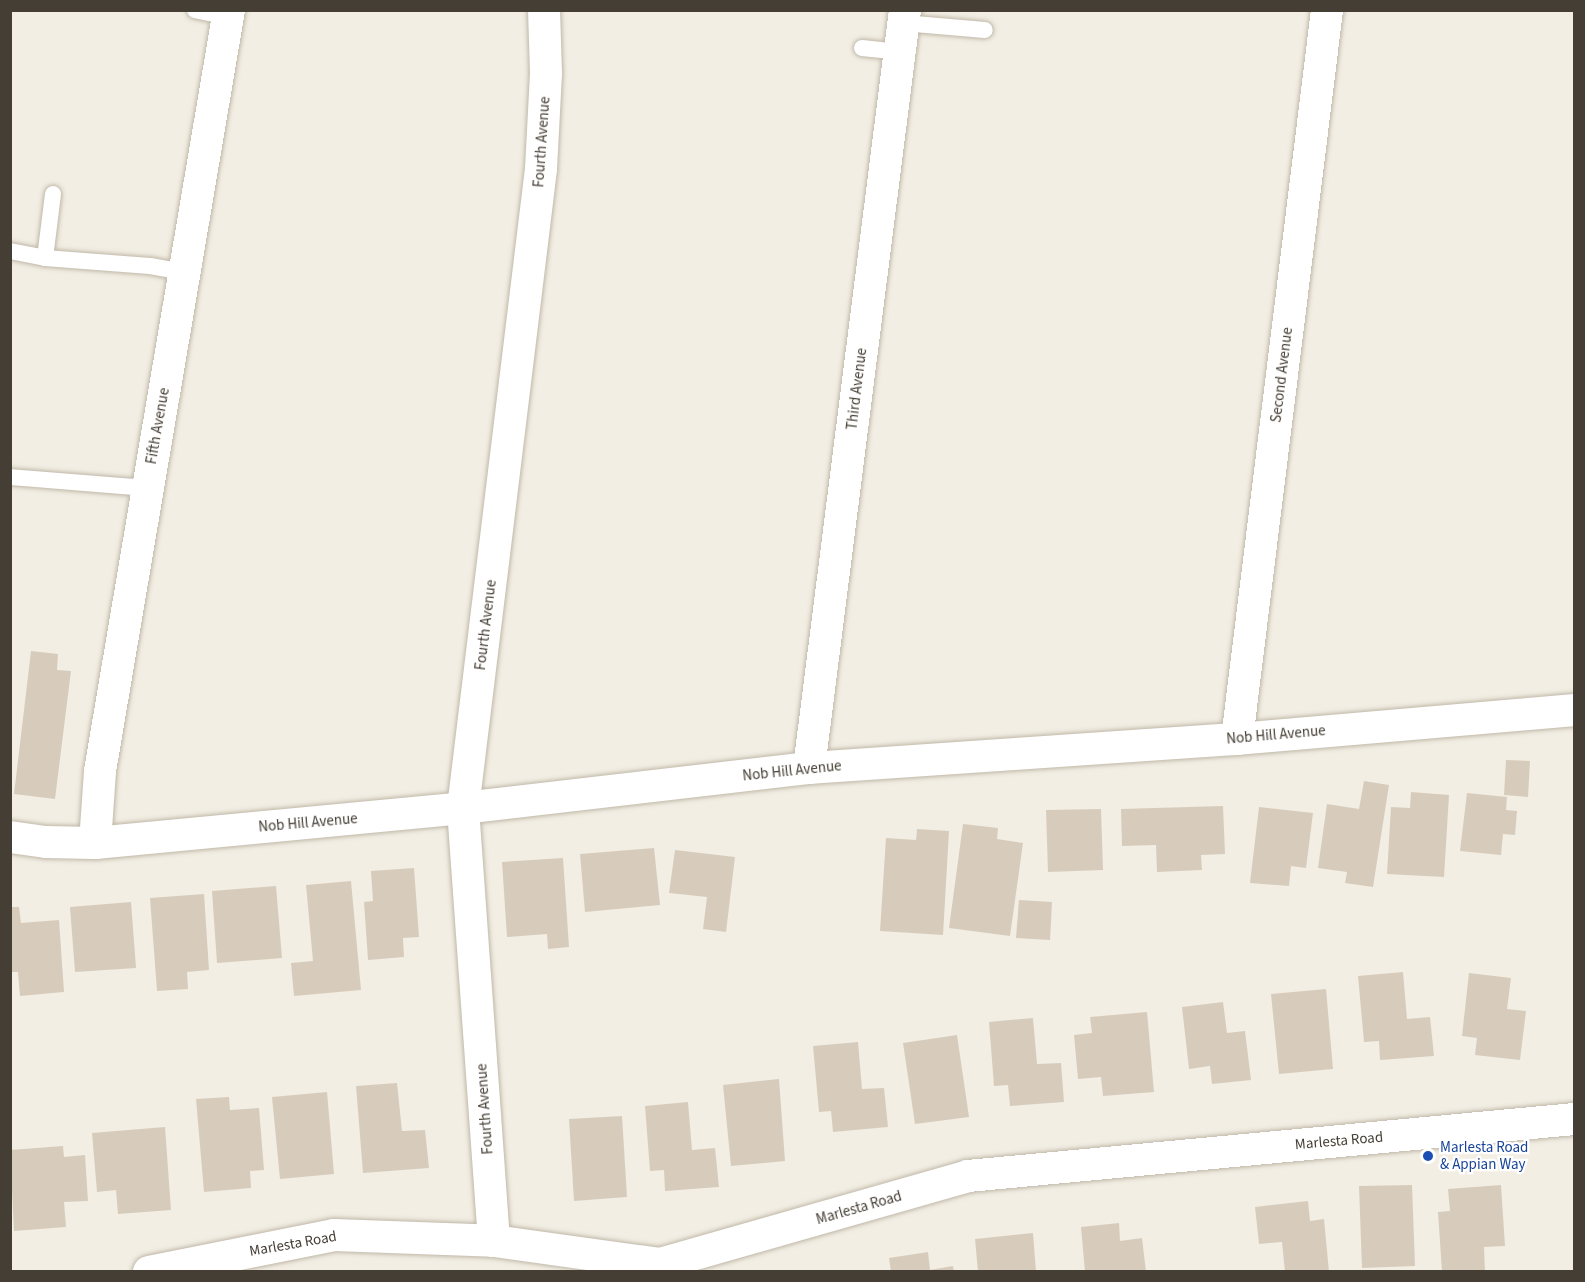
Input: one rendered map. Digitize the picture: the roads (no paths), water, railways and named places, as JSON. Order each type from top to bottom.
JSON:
[{"type":"street","name":"Fourth Avenue","points":[[494,1241],[463,808],[541,169],[546,73],[544,10]]},
{"type":"street","name":"Second Avenue","points":[[1237,739],[1327,10]]},
{"type":"street","name":"Fifth Avenue","points":[[95,843],[100,771],[229,14]]},
{"type":"street","name":"Third Avenue","points":[[809,768],[903,28]]},
{"type":"street","name":"Nob Hill Avenue","points":[[10,837],[46,842],[95,843],[463,808],[809,768],[1237,739],[1575,710]]},
{"type":"street","name":"Marlesta Road","points":[[149,1272],[334,1235],[494,1241],[660,1264],[968,1176],[1575,1119]]},
{"type":"lane","points":[[195,10],[229,14]]},
{"type":"lane","points":[[862,48],[903,28],[985,30]]},
{"type":"lane","points":[[45,258],[53,194]]},
{"type":"lane","points":[[10,251],[45,258],[150,266],[185,272]]},
{"type":"lane","points":[[10,477],[148,488]]},
{"type":"place","name":"Marlesta Road & Appian Way","points":[[1428,1156]]}]
